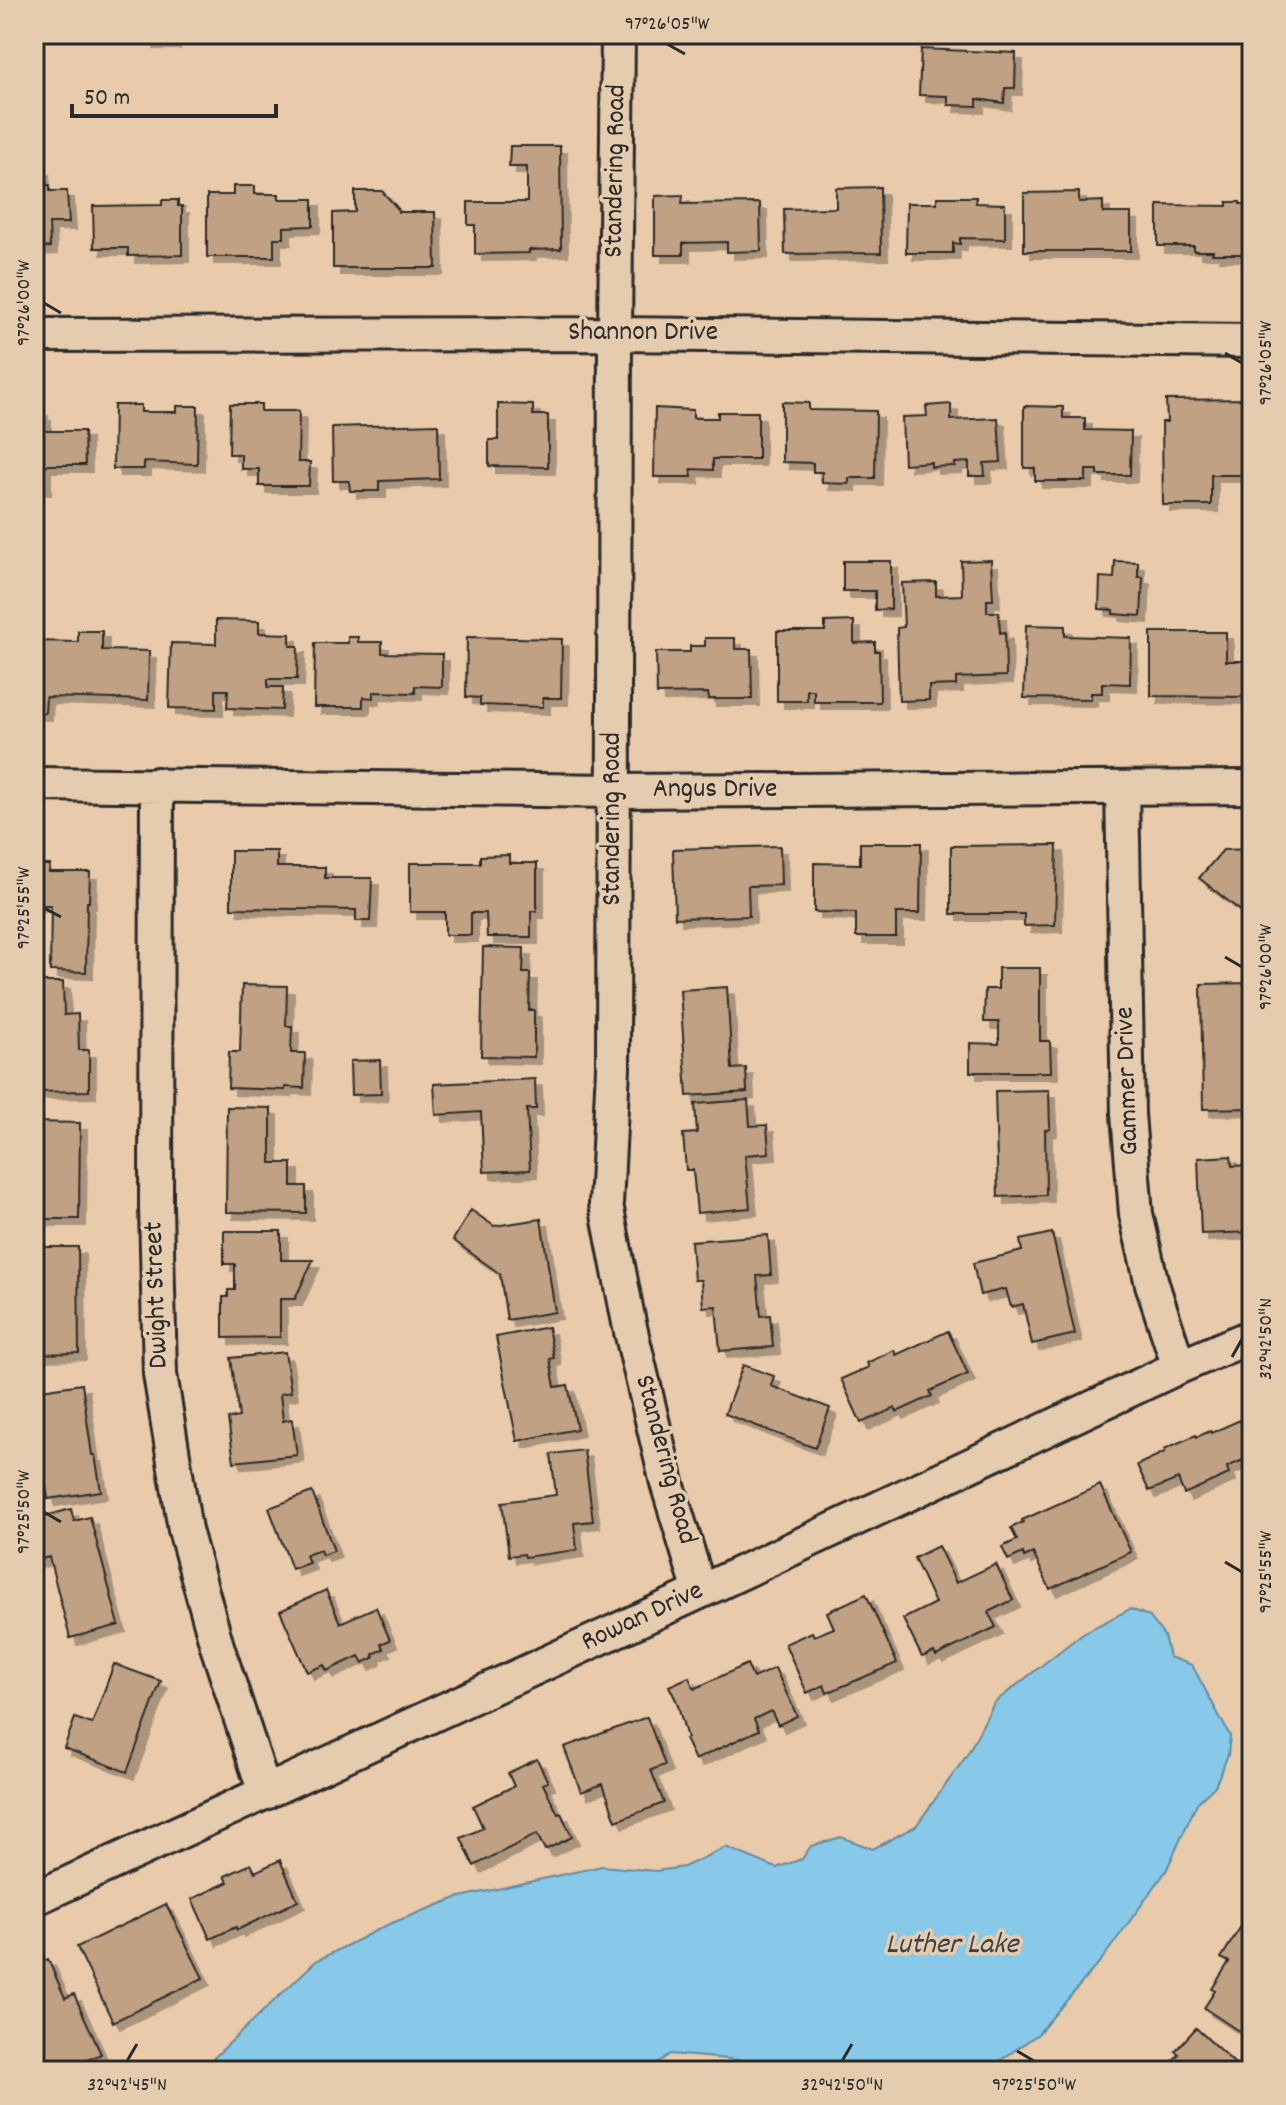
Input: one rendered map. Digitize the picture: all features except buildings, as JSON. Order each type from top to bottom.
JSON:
[{"type":"street","name":"Standering Road","points":[[618,34],[613,1068],[606,1204],[629,1323],[667,1483],[700,1592]]},
{"type":"street","name":"Shannon Drive","points":[[34,335],[615,334],[1252,341]]},
{"type":"street","name":"Angus Drive","points":[[34,784],[614,791],[1252,787]]},
{"type":"street","name":"Dwight Street","points":[[157,784],[156,1207],[160,1374],[185,1530],[217,1646],[265,1793]]},
{"type":"street","name":"Gammer Drive","points":[[1122,789],[1128,1114],[1136,1214],[1152,1284],[1179,1367]]},
{"type":"street","name":"Rowan Drive","points":[[34,1899],[1179,1367],[1252,1336]]},
{"type":"water","name":"Luther Lake","points":[[1130,1609],[1149,1616],[1164,1636],[1169,1657],[1192,1665],[1230,1736],[1228,1755],[1215,1786],[1197,1803],[1166,1871],[1103,1958],[1038,2034],[985,2071],[792,2071],[763,2062],[670,2054],[646,2071],[200,2071],[316,1961],[387,1925],[456,1898],[602,1866],[656,1871],[684,1867],[726,1847],[776,1868],[802,1859],[811,1846],[841,1837],[873,1849],[916,1826],[967,1755],[994,1703],[1083,1633]]}]
